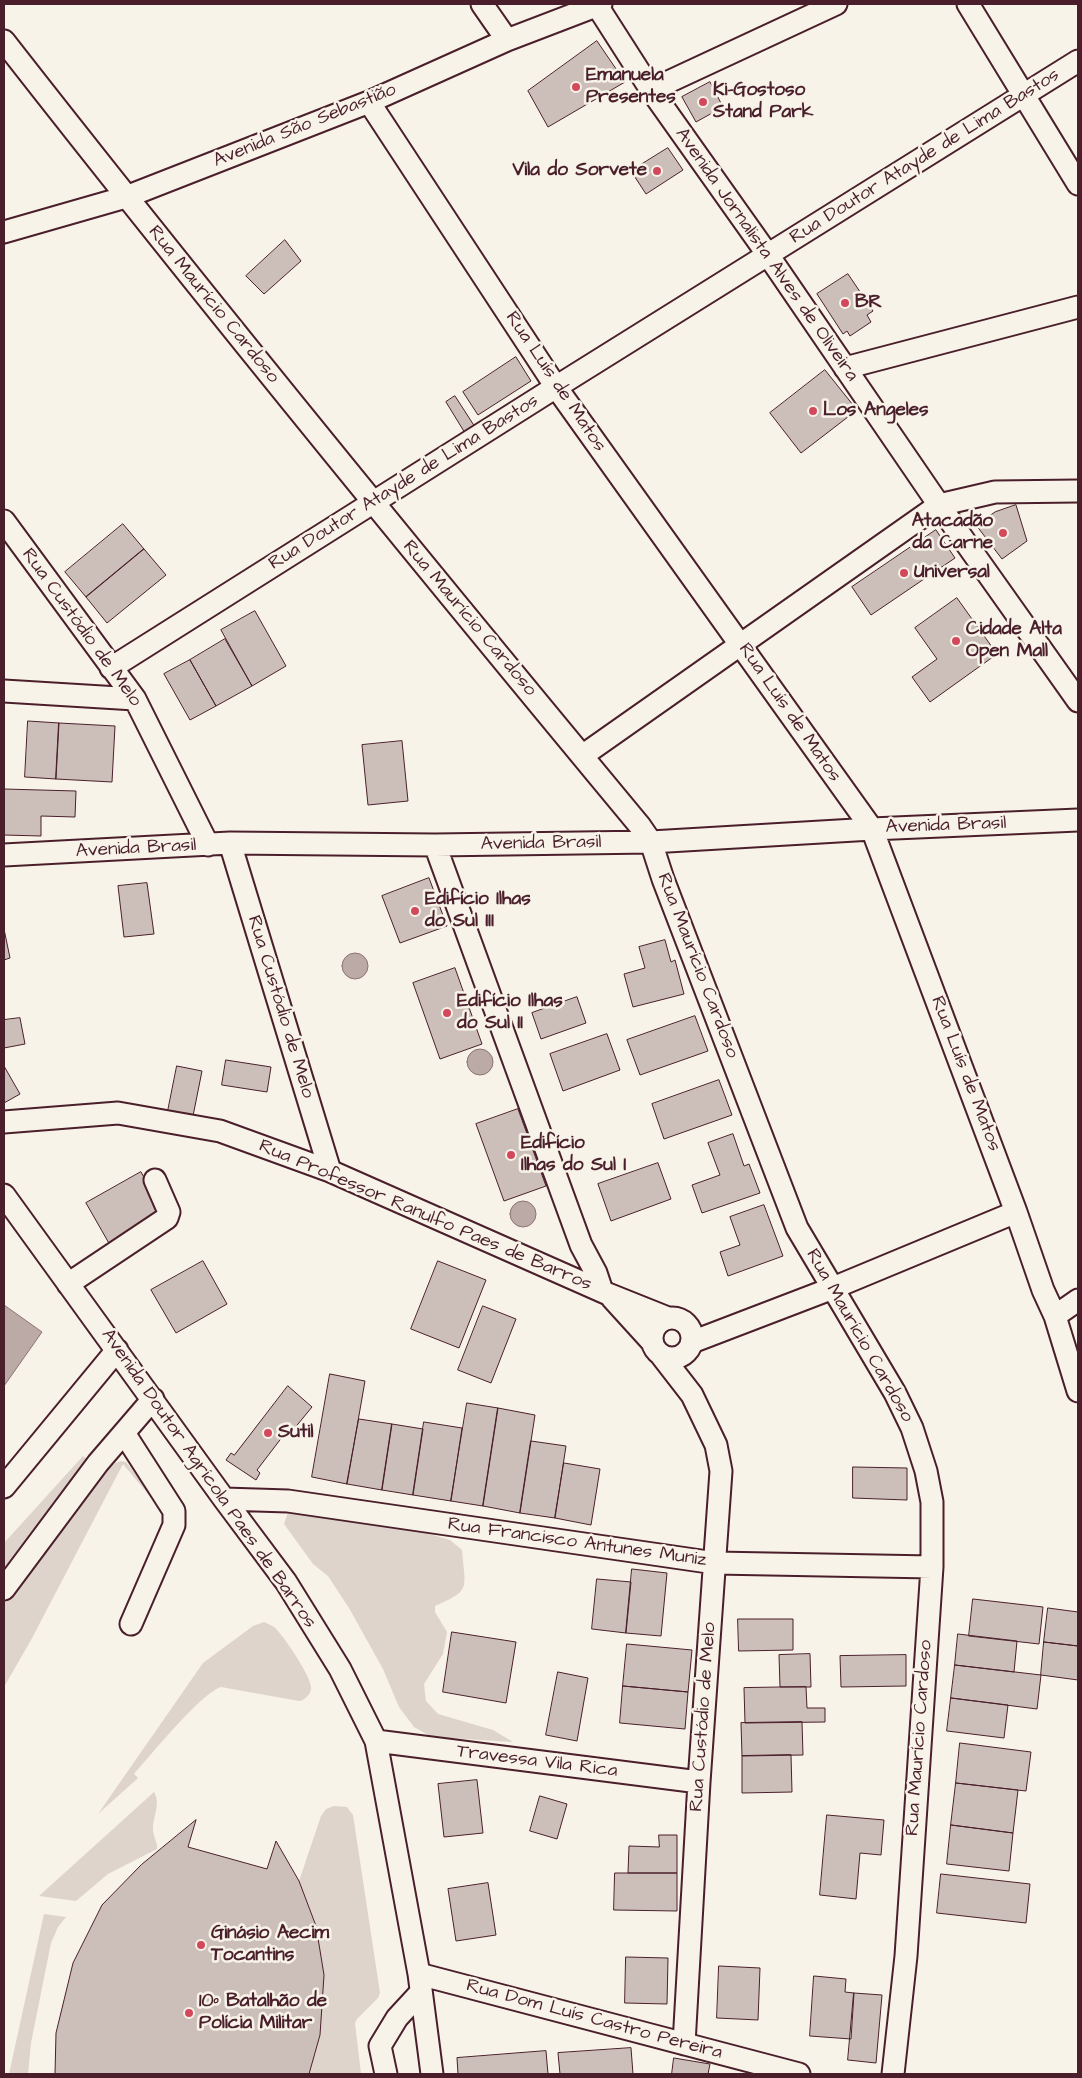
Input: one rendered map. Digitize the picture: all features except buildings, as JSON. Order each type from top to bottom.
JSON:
[{"type":"street","points":[[482,4],[507,40]]},
{"type":"street","name":"Avenida São Sebastião","points":[[4,232],[126,197],[369,102],[507,40],[598,4]]},
{"type":"street","name":"Avenida Jornalista Alves de Oliveira","points":[[598,4],[651,90],[768,255],[939,505],[1078,701]]},
{"type":"street","points":[[651,90],[836,4]]},
{"type":"street","points":[[968,4],[1078,184]]},
{"type":"street","name":"Rua Maurício Cardoso","points":[[4,41],[126,197],[373,504],[640,826],[651,842],[663,879],[797,1228],[895,1393],[912,1428],[926,1471],[932,1502],[932,1567],[906,1956],[893,2074]]},
{"type":"street","name":"Rua Doutor Atayde de Lima Bastos","points":[[111,668],[1078,61]]},
{"type":"street","name":"Rua Luís de Matos","points":[[369,102],[556,387],[872,829],[1016,1212],[1043,1290],[1056,1316],[1078,1391]]},
{"type":"street","points":[[845,368],[1078,307]]},
{"type":"street","points":[[582,756],[939,505],[995,492],[1078,491]]},
{"type":"street","name":"Rua Custódio de Melo","points":[[4,521],[135,699],[208,845]]},
{"type":"street","points":[[4,691],[135,699]]},
{"type":"street","name":"Avenida Brasil","points":[[4,856],[230,843],[436,845],[651,842],[872,829],[1078,820]]},
{"type":"street","name":"Rua Custódio de Melo","points":[[230,843],[330,1171]]},
{"type":"street","points":[[436,845],[580,1245],[605,1293]]},
{"type":"street","name":"Rua Professor Ranulfo Paes de Barros","points":[[4,1122],[118,1113],[220,1131],[330,1171],[605,1293],[675,1319],[725,1329]]},
{"type":"street","points":[[68,1284],[167,1218],[169,1212],[154,1180]]},
{"type":"street","name":"Avenida Doutor Agrícola Paes de Barros","points":[[4,1194],[286,1582],[340,1669],[376,1742],[420,1983],[432,2074]]},
{"type":"street","points":[[688,1348],[689,1326],[675,1319],[655,1327],[652,1334],[657,1349],[669,1358],[677,1358],[688,1348],[725,1329],[833,1288],[1016,1212]]},
{"type":"street","points":[[571,1278],[576,1267],[580,1245]]},
{"type":"street","name":"Rua Professor Ranulfo Paes de Barros","points":[[605,1293],[657,1349]]},
{"type":"street","points":[[1056,1316],[1078,1300]]},
{"type":"street","name":"Rua Custódio de Melo","points":[[688,1348],[692,1395]]},
{"type":"street","name":"Rua Custódio de Melo","points":[[657,1349],[692,1395],[716,1445],[721,1471],[699,1782],[684,2044]]},
{"type":"street","points":[[4,1487],[117,1350]]},
{"type":"street","points":[[4,1589],[98,1463],[153,1400]]},
{"type":"street","points":[[124,1433],[174,1512],[174,1525],[131,1624]]},
{"type":"street","name":"Rua Francisco Antunes Muniz","points":[[224,1499],[288,1501],[715,1563],[932,1567]]},
{"type":"street","name":"Travessa Vila Rica","points":[[376,1742],[699,1782]]},
{"type":"street","points":[[386,2074],[380,2046],[420,1983]]},
{"type":"street","name":"Rua Dom Luís Castro Pereira","points":[[420,1983],[684,2044],[723,2065],[799,2074]]},
{"type":"shaded area","points":[[355,953],[364,957],[368,966],[364,975],[355,979],[346,975],[342,966],[346,957]]},
{"type":"shaded area","points":[[480,1049],[489,1053],[493,1062],[489,1071],[480,1075],[471,1071],[467,1062],[471,1053]]},
{"type":"shaded area","points":[[523,1201],[532,1205],[536,1214],[532,1223],[523,1227],[514,1223],[510,1214],[514,1205]]},
{"type":"shaded area","points":[[4,1305],[42,1332],[4,1386]]},
{"type":"shaded area","points":[[83,1456],[105,1474],[117,1463],[126,1462],[159,1505],[123,1464],[31,1640],[4,1687],[4,1543]]},
{"type":"shaded area","points":[[302,1510],[412,1529],[450,1540],[462,1550],[464,1587],[455,1596],[435,1606],[435,1612],[447,1632],[443,1654],[424,1684],[426,1701],[438,1714],[493,1730],[513,1742],[432,1737],[414,1727],[399,1707],[383,1669],[349,1608],[328,1576],[313,1564],[284,1524],[288,1512]]},
{"type":"shaded area","points":[[264,1622],[274,1627],[281,1634],[303,1667],[311,1688],[307,1696],[299,1701],[221,1687],[212,1692],[189,1712],[134,1774],[138,1778],[98,1814],[203,1663],[253,1626]]},
{"type":"shaded area","points":[[154,1792],[157,1806],[153,1829],[157,1849],[108,1874],[76,1901],[39,1896]]},
{"type":"shaded area","points":[[334,1806],[347,1807],[353,1815],[380,1993],[378,1998],[355,2023],[361,2074],[309,2074],[320,2035],[324,1975],[316,1926],[299,1881],[321,1816],[326,1809]]},
{"type":"shaded area","points":[[44,1914],[66,1917],[58,1927],[51,1943],[31,2043],[28,2074],[9,2074]]},
{"type":"place","name":"Emanuela Presentes","points":[[576,87]]},
{"type":"place","name":"Ki-Gostoso Stand Park","points":[[703,102]]},
{"type":"place","name":"Vila do Sorvete","points":[[657,171]]},
{"type":"place","name":"BR","points":[[845,303]]},
{"type":"place","name":"Los Angeles","points":[[813,411]]},
{"type":"place","name":"Atacadão da Carne","points":[[1003,533]]},
{"type":"place","name":"Universal","points":[[904,573]]},
{"type":"place","name":"Cidade Alta Open Mall","points":[[956,641]]},
{"type":"place","name":"Edifício Ilhas do Sul III","points":[[415,911]]},
{"type":"place","name":"Edifício Ilhas do Sul II","points":[[447,1013]]},
{"type":"place","name":"Edifício Ilhas do Sul I","points":[[511,1155]]},
{"type":"place","name":"Sutil","points":[[268,1433]]},
{"type":"place","name":"Ginásio Aecim Tocantins","points":[[201,1945]]},
{"type":"place","name":"10º Batalhão de Polícia Militar","points":[[189,2013]]}]
